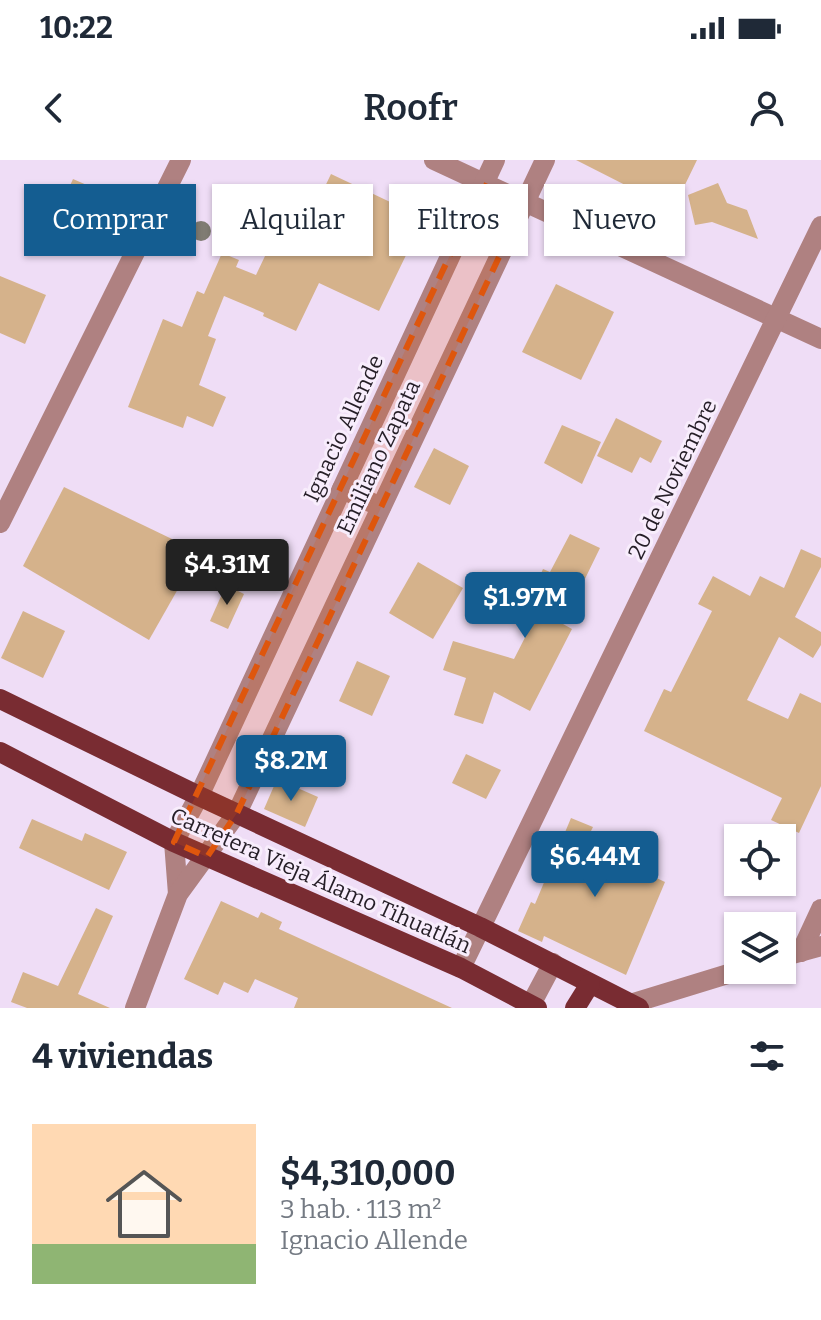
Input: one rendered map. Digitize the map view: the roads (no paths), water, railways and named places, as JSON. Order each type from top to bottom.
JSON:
[{"type":"main road","name":"Carretera Vieja Álamo Tihuatlán","points":[[0,699],[480,927],[632,1007]]},
{"type":"main road","name":"Carretera Vieja Álamo Tihuatlán","points":[[0,752],[174,842],[461,968],[533,1007]]},
{"type":"main road","points":[[575,1008],[590,984]]},
{"type":"street","points":[[0,523],[181,160]]},
{"type":"street","points":[[434,160],[481,184]]},
{"type":"street","name":"Ignacio Allende","points":[[483,184],[495,160]]},
{"type":"street","name":"Emiliano Zapata","points":[[528,196],[545,160]]},
{"type":"street","points":[[528,206],[821,339]]},
{"type":"street","name":"20 de Noviembre","points":[[461,968],[821,226]]},
{"type":"street","name":"Ignacio Allende","points":[[174,842],[199,796],[450,256]]},
{"type":"street","name":"Emiliano Zapata","points":[[207,857],[237,813],[499,256]]},
{"type":"street","points":[[342,489],[381,507]]},
{"type":"street","points":[[174,842],[178,894]]},
{"type":"street","points":[[135,1008],[178,894],[207,857]]},
{"type":"street","points":[[796,946],[821,909]]},
{"type":"street","points":[[796,953],[821,946]]},
{"type":"street","points":[[533,1007],[553,963]]},
{"type":"street","points":[[632,1007],[724,976]]}]
